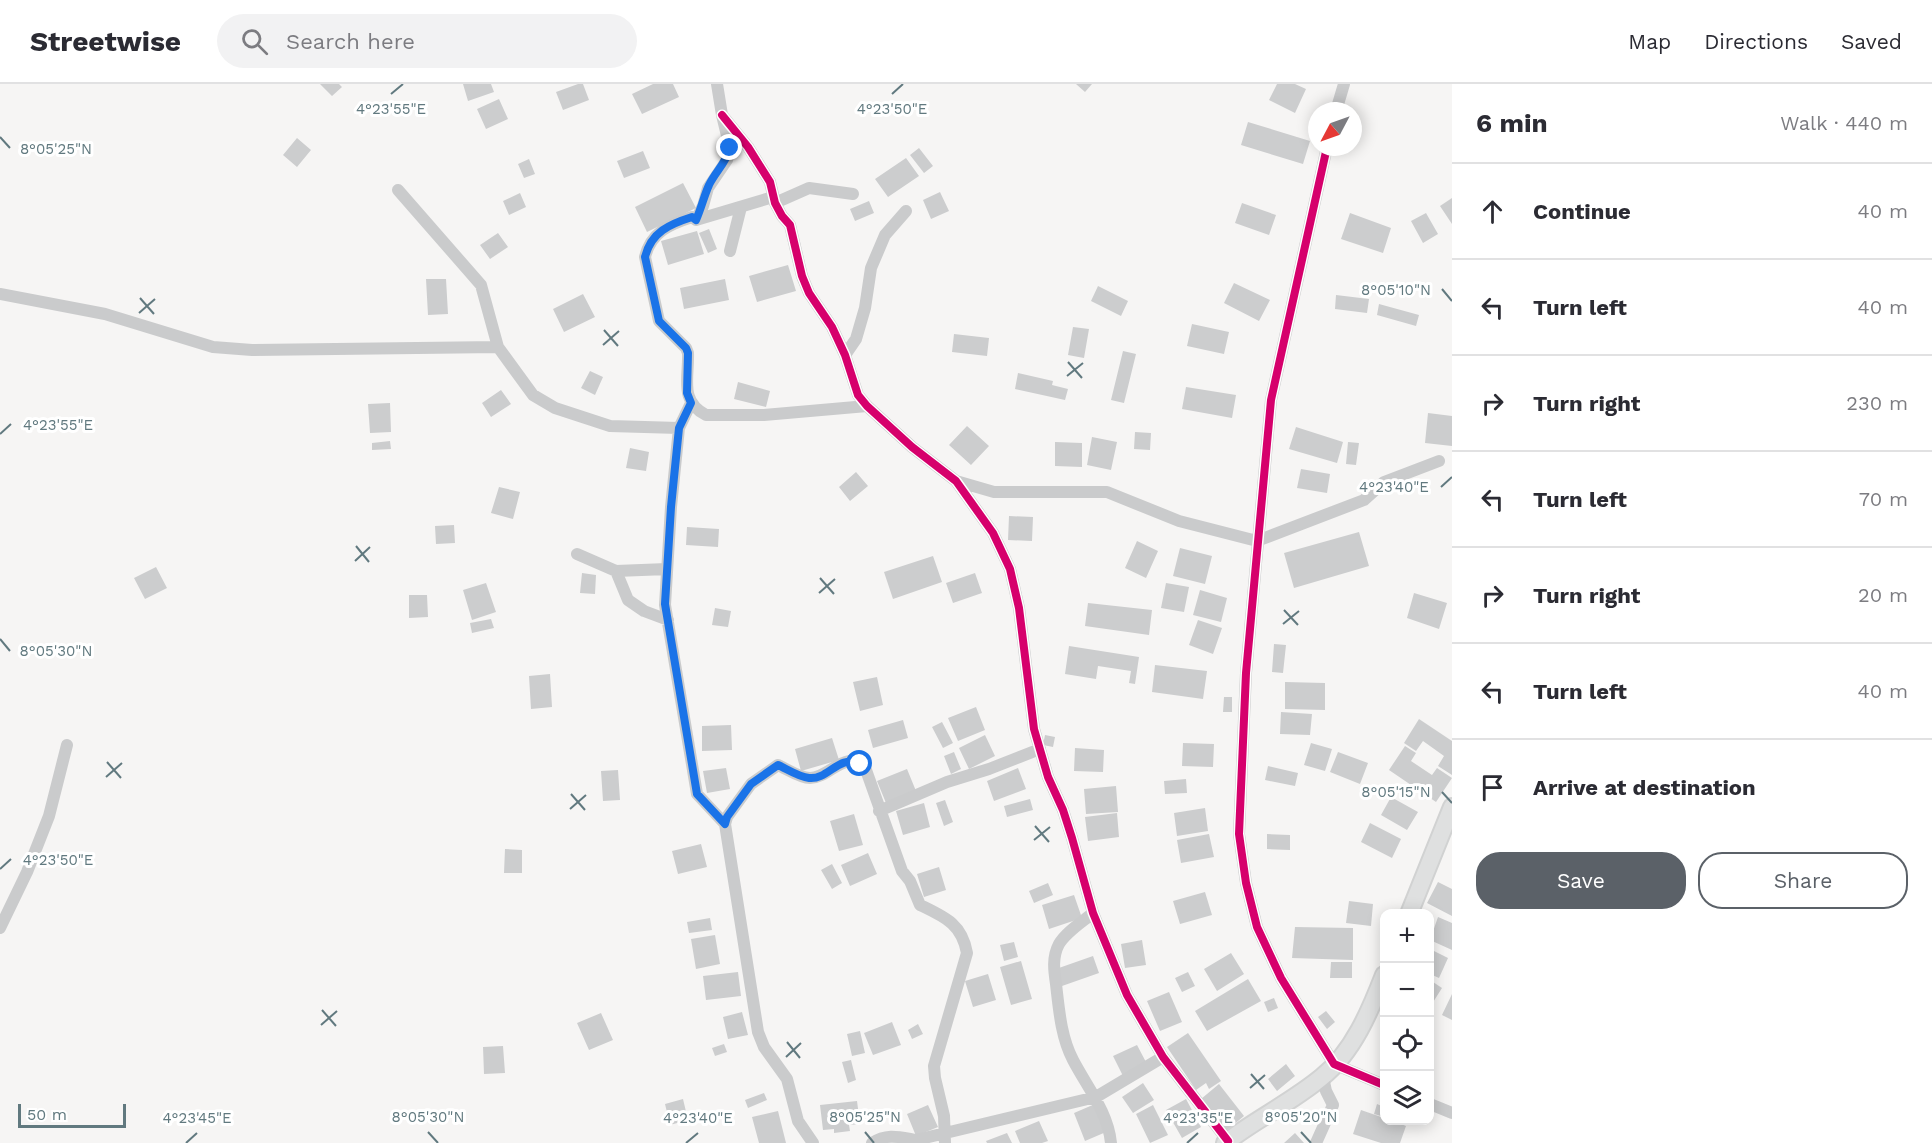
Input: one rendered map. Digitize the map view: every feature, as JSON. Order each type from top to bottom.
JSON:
[{"type":"street","points":[[696,220],[708,188],[727,160],[730,148],[717,84]]},
{"type":"street","points":[[1339,102],[1344,84]]},
{"type":"street","points":[[722,115],[748,147],[770,182],[774,200],[782,216],[790,225],[802,276],[809,293],[832,327],[845,355],[858,394],[867,406],[912,447],[957,481],[993,533],[1010,569],[1019,608],[1034,729],[1048,777],[1063,810],[1072,838],[1093,913],[1127,995],[1162,1057],[1227,1142],[1323,1077],[1367,1018],[1380,985]]},
{"type":"street","points":[[1325,156],[1271,400],[1246,673],[1239,834],[1245,883],[1257,927],[1281,978],[1334,1064],[1380,1083]]},
{"type":"street","points":[[853,194],[809,188],[774,200],[727,209],[696,220],[692,217],[663,228],[647,248],[645,257],[659,321],[686,348],[688,353],[687,393],[691,403],[699,411],[706,415],[764,415],[867,406]]},
{"type":"street","points":[[398,190],[481,285],[498,347],[533,395],[555,408],[610,426],[679,428]]},
{"type":"street","points":[[730,250],[741,207]]},
{"type":"street","points":[[845,355],[856,339],[865,308],[871,268],[885,235],[906,211]]},
{"type":"street","points":[[0,294],[105,314],[213,347],[252,350],[498,347]]},
{"type":"street","points":[[691,403],[679,428],[665,604],[697,794],[725,824]]},
{"type":"street","points":[[957,481],[994,492],[1107,492],[1179,521],[1257,541],[1364,500],[1384,482],[1439,461]]},
{"type":"street","points":[[977,510],[994,492]]},
{"type":"street","points":[[577,554],[616,571],[667,569]]},
{"type":"street","points":[[616,571],[628,600],[644,611],[668,620]]},
{"type":"street","points":[[0,928],[27,872],[49,816],[67,745]]},
{"type":"street","points":[[879,811],[948,782],[1040,749]]},
{"type":"street","points":[[813,1143],[798,1121],[787,1079],[765,1047],[758,1032],[725,824],[727,817],[751,784],[778,765],[808,778],[825,775],[835,765],[853,761],[866,770],[902,871],[910,881],[920,905],[945,917],[961,932],[964,940],[967,953],[934,1066],[934,1078],[944,1116],[944,1138]]},
{"type":"street","points":[[1411,909],[1452,807]]},
{"type":"street","points":[[1093,913],[1060,943],[1054,956],[1054,970],[1059,1017],[1072,1059],[1096,1097],[1110,1133],[1111,1143]]},
{"type":"street","points":[[872,1143],[879,1138],[892,1135],[916,1140],[944,1138],[1096,1097],[1162,1057]]},
{"type":"street","points":[[1316,1143],[1333,1105],[1326,1091],[1323,1077]]},
{"type":"street","points":[[1434,1106],[1452,1113]]},
{"type":"building","points":[[320,84],[339,84],[342,87],[332,96]]},
{"type":"building","points":[[463,84],[491,84],[494,92],[468,101]]},
{"type":"building","points":[[583,84],[589,100],[563,110],[556,92]]},
{"type":"building","points":[[653,84],[673,84],[679,97],[642,114],[632,94]]},
{"type":"building","points":[[1076,84],[1092,84],[1085,92]]},
{"type":"building","points":[[1277,84],[1295,84],[1306,89],[1295,113],[1269,100]]},
{"type":"building","points":[[499,99],[508,119],[486,129],[477,109]]},
{"type":"building","points":[[1248,122],[1308,140],[1303,164],[1241,145]]},
{"type":"building","points":[[297,138],[311,150],[297,167],[283,155]]},
{"type":"building","points":[[919,148],[933,166],[924,173],[910,155]]},
{"type":"building","points":[[643,151],[650,168],[624,178],[617,161]]},
{"type":"building","points":[[906,158],[919,176],[888,197],[875,179]]},
{"type":"building","points":[[529,159],[535,174],[524,178],[518,164]]},
{"type":"building","points":[[683,183],[696,208],[647,232],[635,207]]},
{"type":"building","points":[[940,192],[949,211],[931,219],[923,200]]},
{"type":"building","points":[[520,193],[526,207],[509,215],[503,201]]},
{"type":"building","points":[[1452,198],[1452,224],[1440,206]]},
{"type":"building","points":[[869,201],[874,213],[855,221],[850,209]]},
{"type":"building","points":[[1242,203],[1276,215],[1269,235],[1235,223]]},
{"type":"building","points":[[1350,213],[1391,228],[1383,253],[1341,239]]},
{"type":"building","points":[[1426,213],[1438,234],[1423,243],[1411,221]]},
{"type":"building","points":[[709,229],[717,249],[708,253],[699,233]]},
{"type":"building","points":[[697,231],[704,254],[668,265],[661,241]]},
{"type":"building","points":[[498,233],[508,247],[490,259],[480,245]]},
{"type":"building","points":[[788,265],[796,291],[757,302],[749,276]]},
{"type":"building","points":[[426,279],[446,279],[448,314],[428,315]]},
{"type":"building","points":[[725,279],[729,300],[684,309],[680,288]]},
{"type":"building","points":[[1234,283],[1270,300],[1259,321],[1224,303]]},
{"type":"building","points":[[1098,286],[1128,301],[1121,316],[1091,301]]},
{"type":"building","points":[[583,294],[595,317],[564,332],[553,309]]},
{"type":"building","points":[[1336,295],[1369,299],[1367,313],[1335,309]]},
{"type":"building","points":[[1379,304],[1419,315],[1416,326],[1377,315]]},
{"type":"building","points":[[1192,324],[1229,332],[1224,354],[1187,346]]},
{"type":"building","points":[[1073,327],[1089,329],[1084,358],[1068,355]]},
{"type":"building","points":[[954,334],[989,338],[987,356],[952,352]]},
{"type":"building","points":[[1123,351],[1136,354],[1124,403],[1111,400]]},
{"type":"building","points":[[590,371],[603,377],[595,395],[581,388]]},
{"type":"building","points":[[1018,373],[1053,381],[1052,385],[1068,389],[1065,400],[1015,389]]},
{"type":"building","points":[[738,382],[770,391],[766,407],[734,399]]},
{"type":"building","points":[[1186,387],[1236,395],[1232,418],[1182,409]]},
{"type":"building","points":[[501,390],[511,404],[491,417],[482,403]]},
{"type":"building","points":[[390,403],[391,432],[370,433],[368,404]]},
{"type":"building","points":[[1428,413],[1452,416],[1452,446],[1425,443]]},
{"type":"building","points":[[967,426],[989,446],[971,465],[949,445]]},
{"type":"building","points":[[1296,427],[1343,442],[1337,463],[1289,449]]},
{"type":"building","points":[[1135,432],[1151,433],[1150,450],[1134,449]]},
{"type":"building","points":[[1092,437],[1117,442],[1111,470],[1087,465]]},
{"type":"building","points":[[390,441],[391,449],[372,450],[372,443]]},
{"type":"building","points":[[1055,442],[1082,443],[1082,467],[1055,466]]},
{"type":"building","points":[[1348,442],[1359,443],[1356,465],[1346,464]]},
{"type":"building","points":[[630,448],[649,452],[646,471],[626,468]]},
{"type":"building","points":[[1301,469],[1330,474],[1327,493],[1297,488]]},
{"type":"building","points":[[856,472],[868,486],[850,501],[839,487]]},
{"type":"building","points":[[499,487],[520,492],[513,519],[491,513]]},
{"type":"building","points":[[1009,516],[1033,517],[1032,541],[1008,540]]},
{"type":"building","points":[[454,525],[455,543],[436,544],[435,526]]},
{"type":"building","points":[[687,527],[719,529],[718,547],[686,545]]},
{"type":"building","points":[[1359,532],[1369,566],[1294,588],[1284,553]]},
{"type":"building","points":[[1137,541],[1158,551],[1146,578],[1125,568]]},
{"type":"building","points":[[1180,548],[1212,556],[1205,584],[1173,576]]},
{"type":"building","points":[[933,556],[942,582],[893,599],[884,572]]},
{"type":"building","points":[[156,567],[167,588],[145,599],[134,578]]},
{"type":"building","points":[[582,573],[596,575],[595,594],[580,593]]},
{"type":"building","points":[[975,573],[982,593],[953,603],[946,583]]},
{"type":"building","points":[[486,583],[496,612],[472,620],[463,590]]},
{"type":"building","points":[[1166,583],[1189,587],[1184,612],[1161,608]]},
{"type":"building","points":[[1200,590],[1227,598],[1221,622],[1193,615]]},
{"type":"building","points":[[1414,593],[1447,603],[1439,629],[1407,618]]},
{"type":"building","points":[[409,595],[427,595],[428,617],[409,618]]},
{"type":"building","points":[[1088,603],[1152,610],[1149,635],[1085,626]]},
{"type":"building","points":[[715,608],[731,611],[728,627],[712,625]]},
{"type":"building","points":[[491,619],[494,628],[472,633],[470,623]]},
{"type":"building","points":[[1198,620],[1222,628],[1213,654],[1189,645]]},
{"type":"building","points":[[1274,644],[1286,645],[1283,673],[1272,672]]},
{"type":"building","points":[[1069,646],[1139,657],[1135,684],[1129,683],[1131,671],[1098,666],[1096,679],[1065,674]]},
{"type":"building","points":[[1155,665],[1207,671],[1203,699],[1152,692]]},
{"type":"building","points":[[550,674],[552,707],[531,709],[529,676]]},
{"type":"building","points":[[877,677],[883,705],[860,711],[853,682]]},
{"type":"building","points":[[1285,682],[1325,683],[1325,710],[1285,709]]},
{"type":"building","points":[[1224,697],[1232,697],[1232,712],[1223,712]]},
{"type":"building","points":[[976,707],[985,730],[958,741],[948,718]]},
{"type":"building","points":[[1281,712],[1312,714],[1310,735],[1280,734]]},
{"type":"building","points":[[1419,719],[1452,741],[1452,775],[1438,766],[1444,756],[1423,741],[1416,751],[1404,743]]},
{"type":"building","points":[[903,720],[908,738],[873,748],[868,730]]},
{"type":"building","points":[[942,722],[953,743],[943,748],[932,727]]},
{"type":"building","points":[[731,725],[732,750],[702,751],[702,726]]},
{"type":"building","points":[[985,735],[995,756],[969,769],[959,748]]},
{"type":"building","points":[[1045,735],[1055,737],[1053,747],[1043,745]]},
{"type":"building","points":[[832,738],[839,760],[801,771],[795,749]]},
{"type":"building","points":[[1183,743],[1214,744],[1213,767],[1182,766]]},
{"type":"building","points":[[1311,743],[1332,749],[1325,771],[1304,765]]},
{"type":"building","points":[[1405,746],[1416,753],[1411,761],[1432,775],[1437,768],[1452,778],[1436,802],[1389,770]]},
{"type":"building","points":[[1075,748],[1104,750],[1103,772],[1074,771]]},
{"type":"building","points":[[954,752],[961,769],[951,774],[944,756]]},
{"type":"building","points":[[1338,752],[1368,763],[1360,784],[1330,772]]},
{"type":"building","points":[[1268,766],[1298,773],[1295,786],[1265,780]]},
{"type":"building","points":[[726,768],[730,789],[707,793],[703,771]]},
{"type":"building","points":[[1018,768],[1026,789],[994,801],[987,781]]},
{"type":"building","points":[[907,769],[916,791],[886,803],[877,781]]},
{"type":"building","points":[[618,770],[620,800],[603,801],[601,771]]},
{"type":"building","points":[[1186,779],[1187,793],[1165,794],[1164,781]]},
{"type":"building","points":[[1116,786],[1118,812],[1086,814],[1084,789]]},
{"type":"building","points":[[1391,797],[1418,812],[1407,830],[1381,815]]},
{"type":"building","points":[[1030,799],[1033,810],[1007,817],[1004,806]]},
{"type":"building","points":[[945,800],[953,822],[944,826],[936,803]]},
{"type":"building","points":[[924,803],[930,827],[903,835],[896,811]]},
{"type":"building","points":[[1205,808],[1208,831],[1177,836],[1174,813]]},
{"type":"building","points":[[1117,813],[1119,837],[1088,841],[1085,817]]},
{"type":"building","points":[[854,814],[863,845],[839,851],[830,821]]},
{"type":"building","points":[[1370,823],[1401,839],[1392,858],[1361,842]]},
{"type":"building","points":[[1209,834],[1214,857],[1181,863],[1177,840]]},
{"type":"building","points":[[1267,834],[1290,835],[1290,850],[1267,849]]},
{"type":"building","points":[[701,844],[707,867],[678,874],[672,851]]},
{"type":"building","points":[[505,849],[522,850],[522,873],[504,873]]},
{"type":"building","points":[[868,853],[877,874],[850,886],[841,865]]},
{"type":"building","points":[[832,864],[842,883],[832,889],[821,870]]},
{"type":"building","points":[[939,867],[946,890],[924,897],[917,874]]},
{"type":"building","points":[[1438,882],[1452,889],[1452,916],[1427,903]]},
{"type":"building","points":[[1048,883],[1053,895],[1034,903],[1029,891]]},
{"type":"building","points":[[1205,892],[1212,915],[1180,924],[1173,901]]},
{"type":"building","points":[[1074,895],[1082,918],[1049,929],[1042,905]]},
{"type":"building","points":[[1349,901],[1373,904],[1371,926],[1346,923]]},
{"type":"building","points":[[1438,917],[1452,923],[1452,950],[1434,942],[1434,928]]},
{"type":"building","points":[[710,918],[712,930],[689,933],[687,922]]},
{"type":"building","points":[[1295,927],[1353,928],[1353,960],[1292,958]]},
{"type":"building","points":[[715,935],[720,964],[696,969],[691,939]]},
{"type":"building","points":[[1142,940],[1146,965],[1125,968],[1121,944]]},
{"type":"building","points":[[1014,942],[1018,957],[1004,961],[1000,945]]},
{"type":"building","points":[[1434,951],[1448,958],[1439,978],[1434,976]]},
{"type":"building","points":[[1231,953],[1244,974],[1217,991],[1204,969]]},
{"type":"building","points":[[1093,956],[1099,973],[1062,986],[1056,969]]},
{"type":"building","points":[[1021,961],[1032,999],[1011,1005],[1000,967]]},
{"type":"building","points":[[1331,962],[1352,962],[1352,978],[1330,978]]},
{"type":"building","points":[[738,972],[741,996],[706,1000],[703,976]]},
{"type":"building","points":[[1188,972],[1195,986],[1182,992],[1175,978]]},
{"type":"building","points":[[988,974],[996,1000],[973,1007],[965,981]]},
{"type":"building","points":[[1248,979],[1261,1001],[1207,1031],[1195,1011]]},
{"type":"building","points":[[1434,983],[1442,988],[1434,1001]]},
{"type":"building","points":[[1169,992],[1182,1022],[1160,1031],[1147,1001]]},
{"type":"building","points":[[1452,994],[1452,1020],[1442,1015]]},
{"type":"building","points":[[1274,998],[1278,1008],[1268,1012],[1264,1002]]},
{"type":"building","points":[[1326,1011],[1335,1022],[1327,1029],[1318,1017]]},
{"type":"building","points":[[742,1012],[748,1035],[728,1039],[723,1017]]},
{"type":"building","points":[[601,1013],[613,1040],[589,1050],[577,1023]]},
{"type":"building","points":[[892,1022],[901,1045],[873,1055],[864,1033]]},
{"type":"building","points":[[918,1024],[923,1034],[912,1039],[908,1030]]},
{"type":"building","points":[[860,1031],[865,1053],[852,1056],[847,1034]]},
{"type":"building","points":[[1188,1033],[1221,1081],[1209,1089],[1206,1083],[1196,1090],[1167,1047]]},
{"type":"building","points":[[724,1044],[727,1052],[715,1056],[712,1048]]},
{"type":"building","points":[[1137,1045],[1147,1064],[1123,1076],[1113,1056]]},
{"type":"building","points":[[503,1046],[505,1073],[484,1074],[483,1047]]},
{"type":"building","points":[[851,1060],[856,1080],[848,1083],[842,1062]]},
{"type":"building","points":[[1286,1064],[1295,1076],[1277,1091],[1268,1079]]},
{"type":"building","points":[[1143,1083],[1154,1100],[1133,1113],[1122,1097]]},
{"type":"building","points":[[1219,1084],[1244,1116],[1226,1131],[1201,1099]]},
{"type":"building","points":[[764,1093],[767,1100],[748,1108],[745,1100]]},
{"type":"building","points":[[683,1099],[688,1120],[670,1125],[665,1104]]},
{"type":"building","points":[[1186,1099],[1201,1127],[1182,1138],[1166,1110]]},
{"type":"building","points":[[857,1101],[860,1124],[849,1125],[850,1131],[834,1133],[834,1129],[823,1130],[820,1105]]},
{"type":"building","points":[[1095,1104],[1106,1132],[1085,1141],[1074,1113]]},
{"type":"building","points":[[1377,1104],[1380,1105],[1380,1116],[1374,1114]]},
{"type":"building","points":[[928,1105],[938,1127],[916,1136],[907,1114]]},
{"type":"building","points":[[1153,1105],[1168,1135],[1150,1143],[1136,1114]]},
{"type":"building","points":[[1361,1110],[1380,1117],[1380,1125],[1406,1126],[1400,1143],[1381,1143],[1353,1134]]},
{"type":"building","points":[[778,1111],[786,1143],[759,1143],[752,1117]]},
{"type":"building","points":[[1039,1121],[1048,1141],[1020,1143],[1015,1131]]},
{"type":"building","points":[[1007,1133],[1012,1143],[987,1143],[986,1141]]},
{"type":"building","points":[[1295,1133],[1304,1143],[1284,1143]]},
{"type":"cycle path","points":[[722,115],[748,147],[770,182],[775,203],[790,225],[802,276],[809,293],[832,327],[845,355],[858,395],[912,447],[956,481],[993,533],[1010,569],[1019,608],[1034,729],[1048,777],[1063,810],[1072,838],[1093,913],[1127,995],[1163,1057],[1228,1141]]},
{"type":"cycle path","points":[[1325,156],[1271,400],[1246,673],[1239,834],[1246,883],[1257,927],[1281,978],[1334,1064],[1380,1083]]},
{"type":"route","points":[[730,148],[727,160],[708,188],[696,220],[692,217],[663,228],[647,248],[645,257],[659,321],[686,348],[688,353],[687,393],[691,403],[679,428],[665,604],[697,794],[725,824],[727,817],[751,784],[778,765],[808,778],[825,775],[835,765],[853,761],[860,764]]}]
